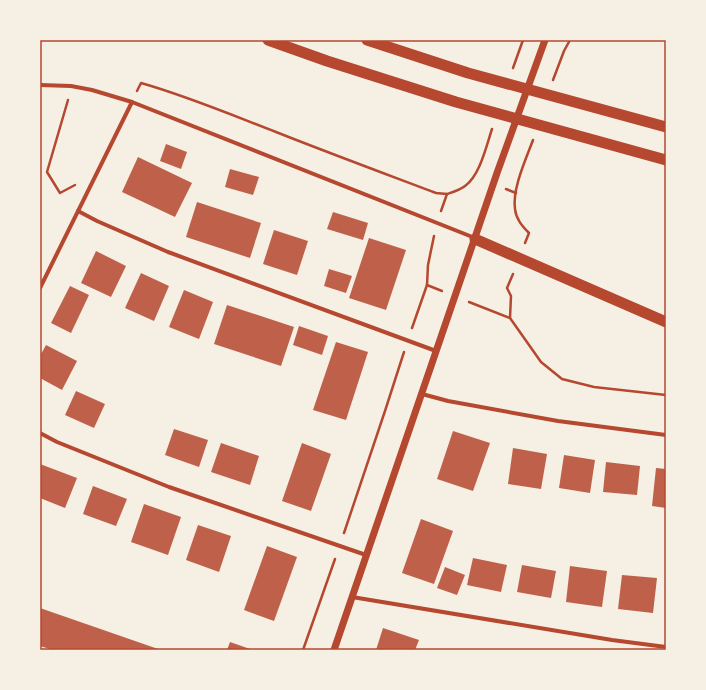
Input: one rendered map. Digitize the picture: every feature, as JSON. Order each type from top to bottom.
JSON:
[{"type":"highway","points":[[268,40],[326,61],[456,102],[666,160]]},
{"type":"highway","points":[[367,40],[468,73],[666,127]]},
{"type":"highway","points":[[475,239],[666,322]]},
{"type":"street","points":[[334,650],[497,173],[544,42]]},
{"type":"street","points":[[40,84],[71,86],[92,90],[132,102],[475,239]]},
{"type":"street","points":[[40,288],[132,102]]},
{"type":"street","points":[[78,211],[97,222],[168,252],[436,351]]},
{"type":"street","points":[[422,394],[448,401],[558,421],[666,435]]},
{"type":"street","points":[[40,433],[57,442],[168,487],[366,555]]},
{"type":"street","points":[[352,597],[612,640],[666,647]]},
{"type":"path","points":[[564,51],[570,40]]},
{"type":"path","points":[[132,102],[141,82],[202,103],[341,158],[436,193],[447,194],[465,186],[474,176],[479,166]]},
{"type":"path","points":[[60,193],[47,172],[71,86]]},
{"type":"path","points":[[510,318],[511,296],[508,288],[529,233],[521,225],[515,209],[518,182]]},
{"type":"path","points":[[303,650],[340,546],[427,285],[428,265],[437,224],[447,194]]},
{"type":"path","points":[[427,285],[510,318],[541,362],[562,379],[594,388],[666,395]]},
{"type":"building","points":[[166,144],[187,152],[181,169],[160,161]]},
{"type":"building","points":[[138,157],[192,183],[175,217],[122,192]]},
{"type":"building","points":[[230,169],[259,177],[253,195],[225,187]]},
{"type":"building","points":[[197,202],[261,223],[250,258],[186,237]]},
{"type":"building","points":[[333,212],[368,223],[363,240],[327,229]]},
{"type":"building","points":[[274,230],[308,241],[297,275],[263,264]]},
{"type":"building","points":[[369,238],[406,250],[386,310],[349,298]]},
{"type":"building","points":[[96,251],[126,266],[111,297],[81,283]]},
{"type":"building","points":[[329,269],[352,276],[346,293],[324,286]]},
{"type":"building","points":[[141,273],[169,286],[154,321],[125,308]]},
{"type":"building","points":[[70,286],[89,295],[71,333],[51,323]]},
{"type":"building","points":[[184,290],[213,302],[199,339],[169,327]]},
{"type":"building","points":[[227,305],[294,327],[281,366],[214,344]]},
{"type":"building","points":[[299,326],[328,336],[322,355],[293,345]]},
{"type":"building","points":[[336,342],[368,352],[346,420],[313,410]]},
{"type":"building","points":[[46,345],[77,361],[62,390],[40,378],[40,356]]},
{"type":"building","points":[[76,391],[105,404],[94,428],[65,415]]},
{"type":"building","points":[[174,429],[208,440],[199,467],[165,455]]},
{"type":"building","points":[[453,431],[490,443],[473,491],[437,479]]},
{"type":"building","points":[[221,443],[259,456],[250,485],[211,472]]},
{"type":"building","points":[[302,443],[331,454],[311,511],[282,501]]},
{"type":"building","points":[[513,448],[547,454],[541,489],[508,484]]},
{"type":"building","points":[[564,455],[595,460],[590,493],[559,488]]},
{"type":"building","points":[[606,462],[640,466],[637,495],[603,492]]},
{"type":"building","points":[[40,464],[77,478],[65,508],[40,498]]},
{"type":"building","points":[[656,468],[666,469],[666,508],[652,506]]},
{"type":"building","points":[[93,486],[127,499],[116,526],[83,514]]},
{"type":"building","points":[[144,504],[181,517],[168,555],[131,542]]},
{"type":"building","points":[[421,519],[453,531],[434,584],[402,573]]},
{"type":"building","points":[[198,525],[231,536],[219,572],[186,560]]},
{"type":"building","points":[[267,546],[297,557],[274,621],[244,610]]},
{"type":"building","points":[[473,558],[507,565],[501,592],[467,585]]},
{"type":"building","points":[[522,565],[556,571],[551,598],[517,592]]},
{"type":"building","points":[[570,566],[607,571],[602,607],[566,602]]},
{"type":"building","points":[[445,567],[465,575],[457,595],[437,588]]},
{"type":"building","points":[[622,575],[657,578],[653,613],[618,609]]},
{"type":"building","points":[[40,608],[161,650],[53,650],[40,646]]},
{"type":"building","points":[[383,628],[419,640],[415,650],[376,650]]},
{"type":"building","points":[[230,642],[253,650],[227,650]]}]
